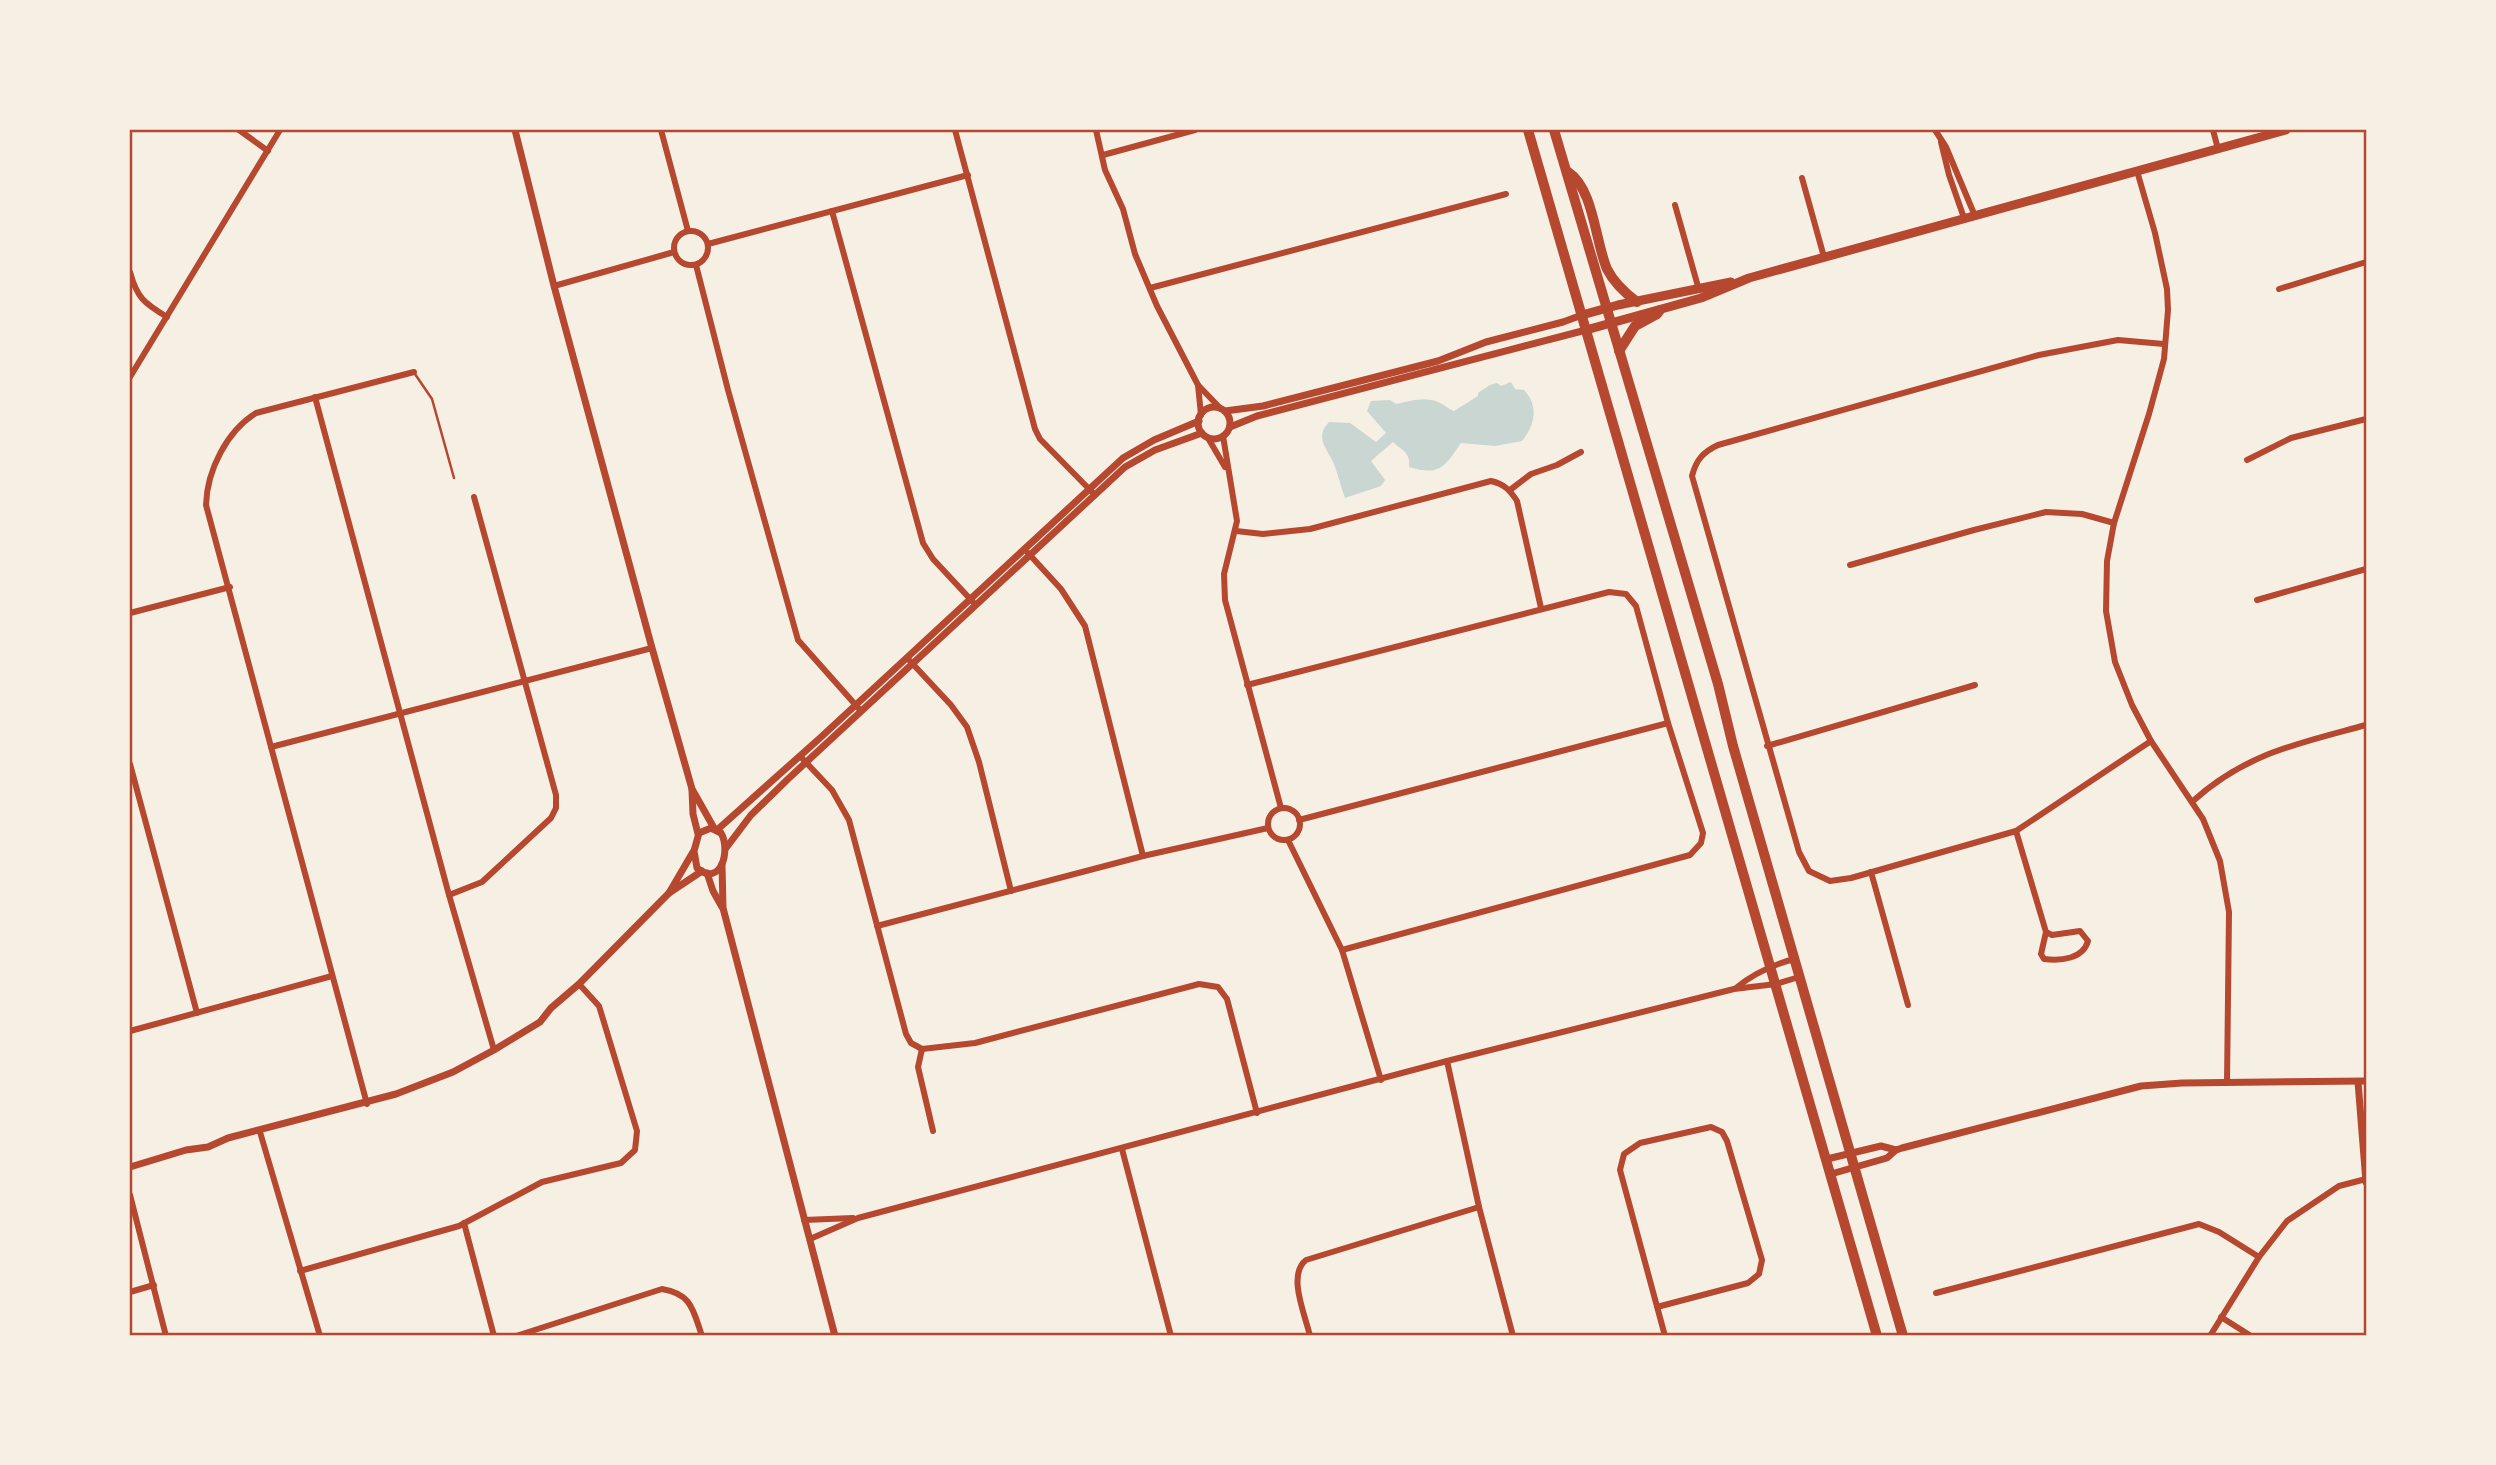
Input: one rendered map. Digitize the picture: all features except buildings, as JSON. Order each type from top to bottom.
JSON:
[{"type":"main road","points":[[1528,130],[1877,1335]]},
{"type":"main road","points":[[1554,130],[1718,684],[1733,746],[1903,1335]]},
{"type":"main road","points":[[1586,330],[1701,298],[1744,280],[1824,257],[2286,130]]},
{"type":"main road","points":[[1568,172],[1576,177],[1584,190],[1607,270],[1619,288],[1637,302]]},
{"type":"main road","points":[[1583,315],[1699,287],[1744,280]]},
{"type":"main road","points":[[1619,351],[1635,326],[1660,310]]},
{"type":"street","points":[[239,130],[268,151]]},
{"type":"street","points":[[130,377],[280,130]]},
{"type":"street","points":[[515,130],[554,286],[692,789],[693,814],[698,834],[694,860],[705,872],[723,908]]},
{"type":"street","points":[[661,130],[688,231]]},
{"type":"street","points":[[956,130],[1035,429],[1040,439],[1092,492]]},
{"type":"street","points":[[1096,130],[1105,170],[1123,209],[1135,254],[1150,288],[1198,385],[1230,419],[1230,427]]},
{"type":"street","points":[[1102,155],[1195,130]]},
{"type":"street","points":[[1934,130],[1961,177],[1975,216]]},
{"type":"street","points":[[2214,130],[2218,149]]},
{"type":"street","points":[[1941,142],[1951,183],[1964,218]]},
{"type":"street","points":[[2137,171],[2155,233],[2167,289],[2168,310],[2164,359],[2114,523],[2107,561],[2106,611],[2115,663],[2132,705],[2151,741],[2193,801],[2220,861],[2229,912],[2227,1083]]},
{"type":"street","points":[[708,244],[968,175]]},
{"type":"street","points":[[1802,178],[1824,257]]},
{"type":"street","points":[[1150,288],[1506,194]]},
{"type":"street","points":[[1675,205],[1701,298]]},
{"type":"street","points":[[832,211],[923,543],[933,559],[973,602]]},
{"type":"street","points":[[688,231],[701,233],[708,244],[708,255],[696,265],[683,263],[674,252],[677,239],[688,231]]},
{"type":"street","points":[[554,286],[674,252]]},
{"type":"street","points":[[2279,289],[2367,262]]},
{"type":"street","points":[[696,265],[728,390],[799,640],[859,708]]},
{"type":"street","points":[[130,272],[134,289],[143,302],[167,317]]},
{"type":"street","points":[[835,1335],[723,908],[722,864],[726,848],[751,815],[859,708],[1135,449],[1200,418],[1210,408],[1223,410],[1263,406],[1438,361],[1486,342],[1583,315]]},
{"type":"street","points":[[1281,808],[1225,600],[1224,574],[1236,531],[1236,504],[1223,436],[1230,427],[1257,416],[1586,330]]},
{"type":"street","points":[[2151,741],[2016,831],[1830,881],[1809,871],[1799,852],[1767,746],[1692,476],[1699,458],[1718,445],[2039,355],[2118,340],[2164,344]]},
{"type":"street","points":[[367,1104],[206,505],[207,485],[211,472],[234,431],[244,420],[256,413],[414,372]]},
{"type":"street","points":[[1198,385],[1200,418],[1205,435],[1228,472]]},
{"type":"street","points":[[315,397],[449,895],[494,1050]]},
{"type":"street","points":[[2247,460],[2291,438],[2367,419]]},
{"type":"street","points":[[1092,492],[1134,460],[1155,450],[1205,435],[1223,436]]},
{"type":"street","points":[[1510,490],[1531,474],[1557,466],[1581,452]]},
{"type":"street","points":[[1236,531],[1263,534],[1310,529],[1491,481],[1500,483],[1510,490],[1517,501],[1541,608]]},
{"type":"street","points":[[449,895],[482,882],[551,818],[556,808],[556,796],[474,497]]},
{"type":"street","points":[[1850,565],[2046,512],[2082,514],[2114,523]]},
{"type":"street","points":[[1027,552],[1061,589],[1085,626],[1143,856]]},
{"type":"street","points":[[2257,600],[2367,569]]},
{"type":"street","points":[[130,614],[230,587]]},
{"type":"street","points":[[1247,685],[1609,592],[1626,594],[1636,606],[1668,723],[1703,833],[1701,843],[1690,855],[1342,950]]},
{"type":"street","points":[[271,747],[652,648]]},
{"type":"street","points":[[910,661],[951,705],[967,727],[979,762],[1012,891]]},
{"type":"street","points":[[1767,746],[1975,685]]},
{"type":"street","points":[[698,834],[704,829],[716,829],[859,708]]},
{"type":"street","points":[[1299,820],[1668,723]]},
{"type":"street","points":[[2193,801],[2226,775],[2262,755],[2367,725]]},
{"type":"street","points":[[800,756],[832,790],[849,820],[905,1034],[911,1043],[922,1049],[975,1043],[1199,984],[1208,985],[1217,987],[1227,999],[1257,1113]]},
{"type":"street","points":[[130,764],[133,791],[197,1013]]},
{"type":"street","points":[[692,789],[716,829],[724,837],[726,848]]},
{"type":"street","points":[[1281,808],[1292,810],[1299,820],[1298,831],[1288,840],[1277,839],[1268,828],[1269,817],[1281,808]]},
{"type":"street","points":[[877,926],[1143,856],[1268,828]]},
{"type":"street","points":[[2016,831],[2046,932],[2041,954],[2044,958],[2055,960],[2086,951],[2088,942],[2080,931],[2052,935],[2046,932]]},
{"type":"street","points":[[1288,840],[1342,950],[1381,1080]]},
{"type":"street","points":[[669,894],[694,851]]},
{"type":"street","points":[[130,1167],[367,1104],[444,1076],[540,1022],[551,1008],[579,984],[669,894],[705,872],[713,873],[722,864]]},
{"type":"street","points":[[1871,872],[1908,1005]]},
{"type":"street","points":[[1734,989],[1770,966],[1794,958]]},
{"type":"street","points":[[130,1031],[332,976]]},
{"type":"street","points":[[810,1239],[858,1218],[1447,1061],[1734,989],[1776,984],[1799,977]]},
{"type":"street","points":[[300,1271],[464,1223],[542,1182],[621,1163],[635,1150],[637,1131],[599,1006],[579,984]]},
{"type":"street","points":[[922,1049],[918,1067],[933,1131]]},
{"type":"street","points":[[1447,1061],[1479,1207],[1513,1335]]},
{"type":"street","points":[[1831,1174],[1887,1158],[1896,1150],[2141,1086],[2362,1081],[2366,1181],[2339,1186],[2287,1221],[2259,1257],[2210,1335]]},
{"type":"street","points":[[1657,1307],[1748,1283],[1759,1274],[1762,1260],[1727,1141],[1722,1132],[1712,1127],[1640,1143],[1624,1154],[1620,1170],[1657,1307],[1665,1335]]},
{"type":"street","points":[[260,1132],[320,1335]]},
{"type":"street","points":[[1827,1159],[1881,1146],[1896,1150]]},
{"type":"street","points":[[1122,1149],[1171,1335]]},
{"type":"street","points":[[130,1195],[166,1335]]},
{"type":"street","points":[[1310,1335],[1295,1277],[1300,1265],[1306,1260],[1479,1207]]},
{"type":"street","points":[[804,1220],[858,1218]]},
{"type":"street","points":[[464,1223],[494,1335]]},
{"type":"street","points":[[1936,1293],[2199,1224],[2218,1232],[2259,1257]]},
{"type":"street","points":[[130,1292],[154,1285]]},
{"type":"street","points":[[516,1335],[662,1289],[679,1292],[690,1303],[702,1335]]},
{"type":"street","points":[[2221,1317],[2250,1335]]},
{"type":"lane","points":[[414,372],[432,399],[454,478]]},
{"type":"shaded area","points":[[1511,382],[1515,389],[1524,390],[1532,402],[1534,416],[1522,441],[1495,446],[1461,443],[1445,464],[1427,471],[1409,467],[1407,455],[1393,442],[1371,461],[1385,480],[1381,486],[1345,498],[1322,438],[1329,422],[1350,423],[1376,442],[1386,433],[1367,411],[1371,401],[1390,400],[1396,404],[1428,399],[1454,411],[1490,385],[1497,383],[1501,386]]}]
